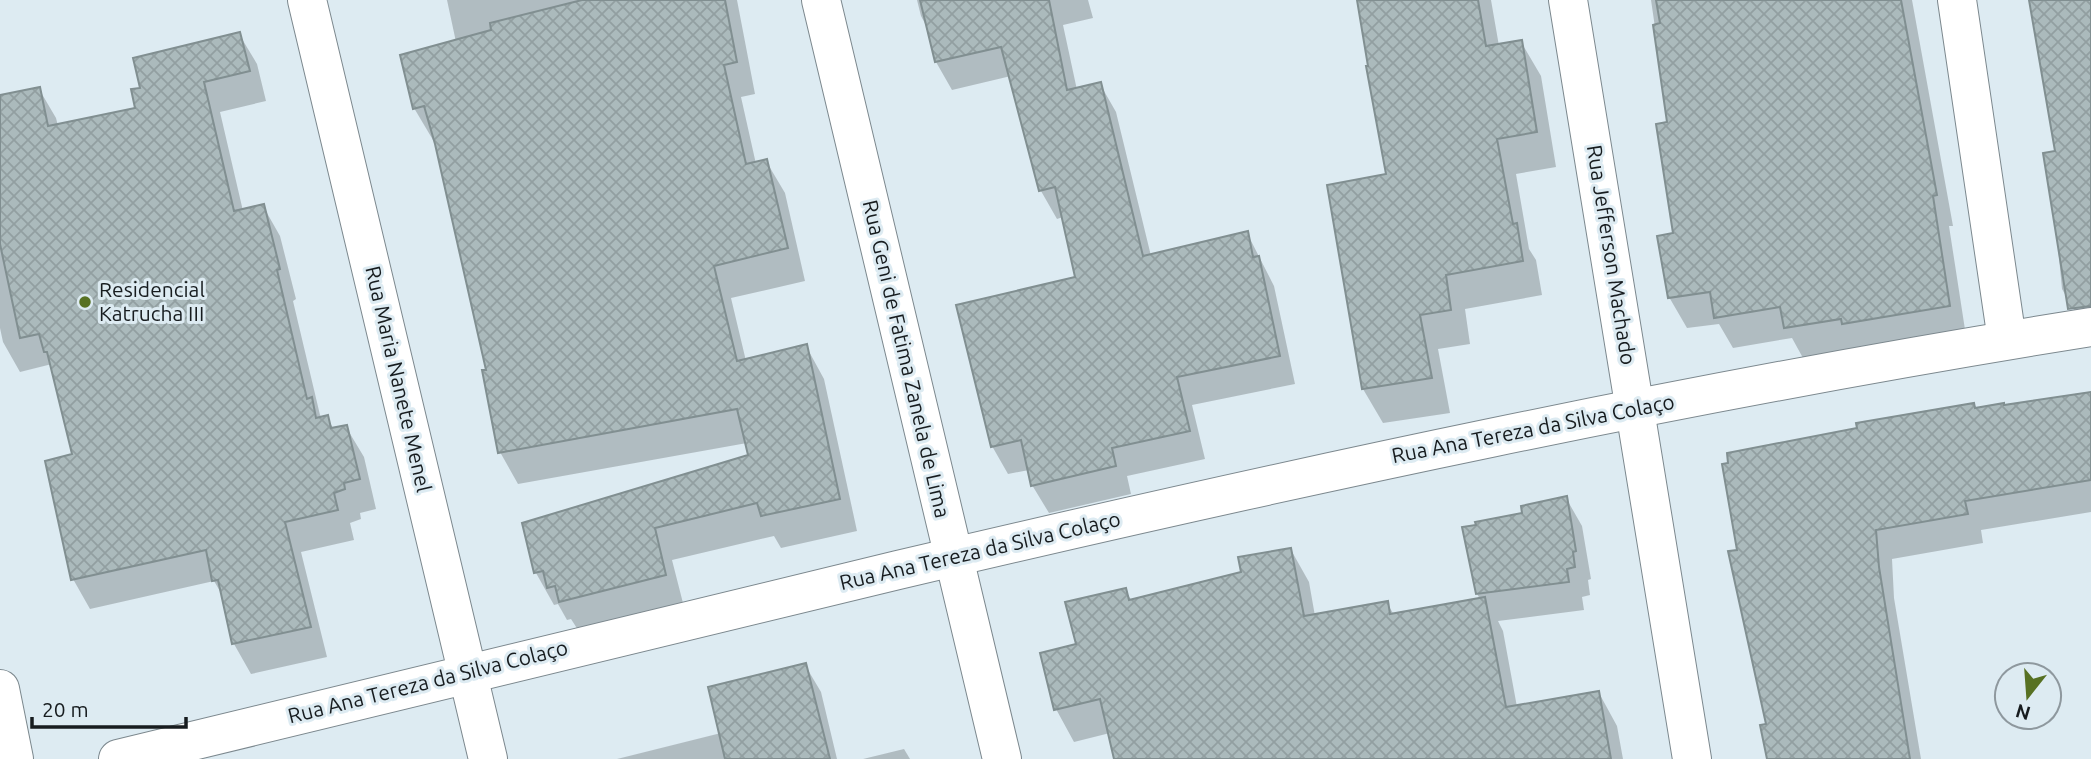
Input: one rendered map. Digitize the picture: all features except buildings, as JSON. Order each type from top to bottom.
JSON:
[{"type":"street","name":"Rua Maria Nanete Menel","points":[[307,0],[488,759]]},
{"type":"street","name":"Rua Geni de Fatima Zanela de Lima","points":[[821,0],[1002,759]]},
{"type":"street","name":"Rua Jefferson Machado","points":[[1568,0],[1692,759]]},
{"type":"street","points":[[1957,0],[2007,340]]},
{"type":"street","name":"Rua Ana Tereza da Silva Colaço","points":[[118,759],[468,671],[1385,459],[1636,407],[2091,327]]},
{"type":"street","points":[[0,689],[14,759]]},
{"type":"place","name":"Residencial Katrucha III","points":[[85,302]]}]
